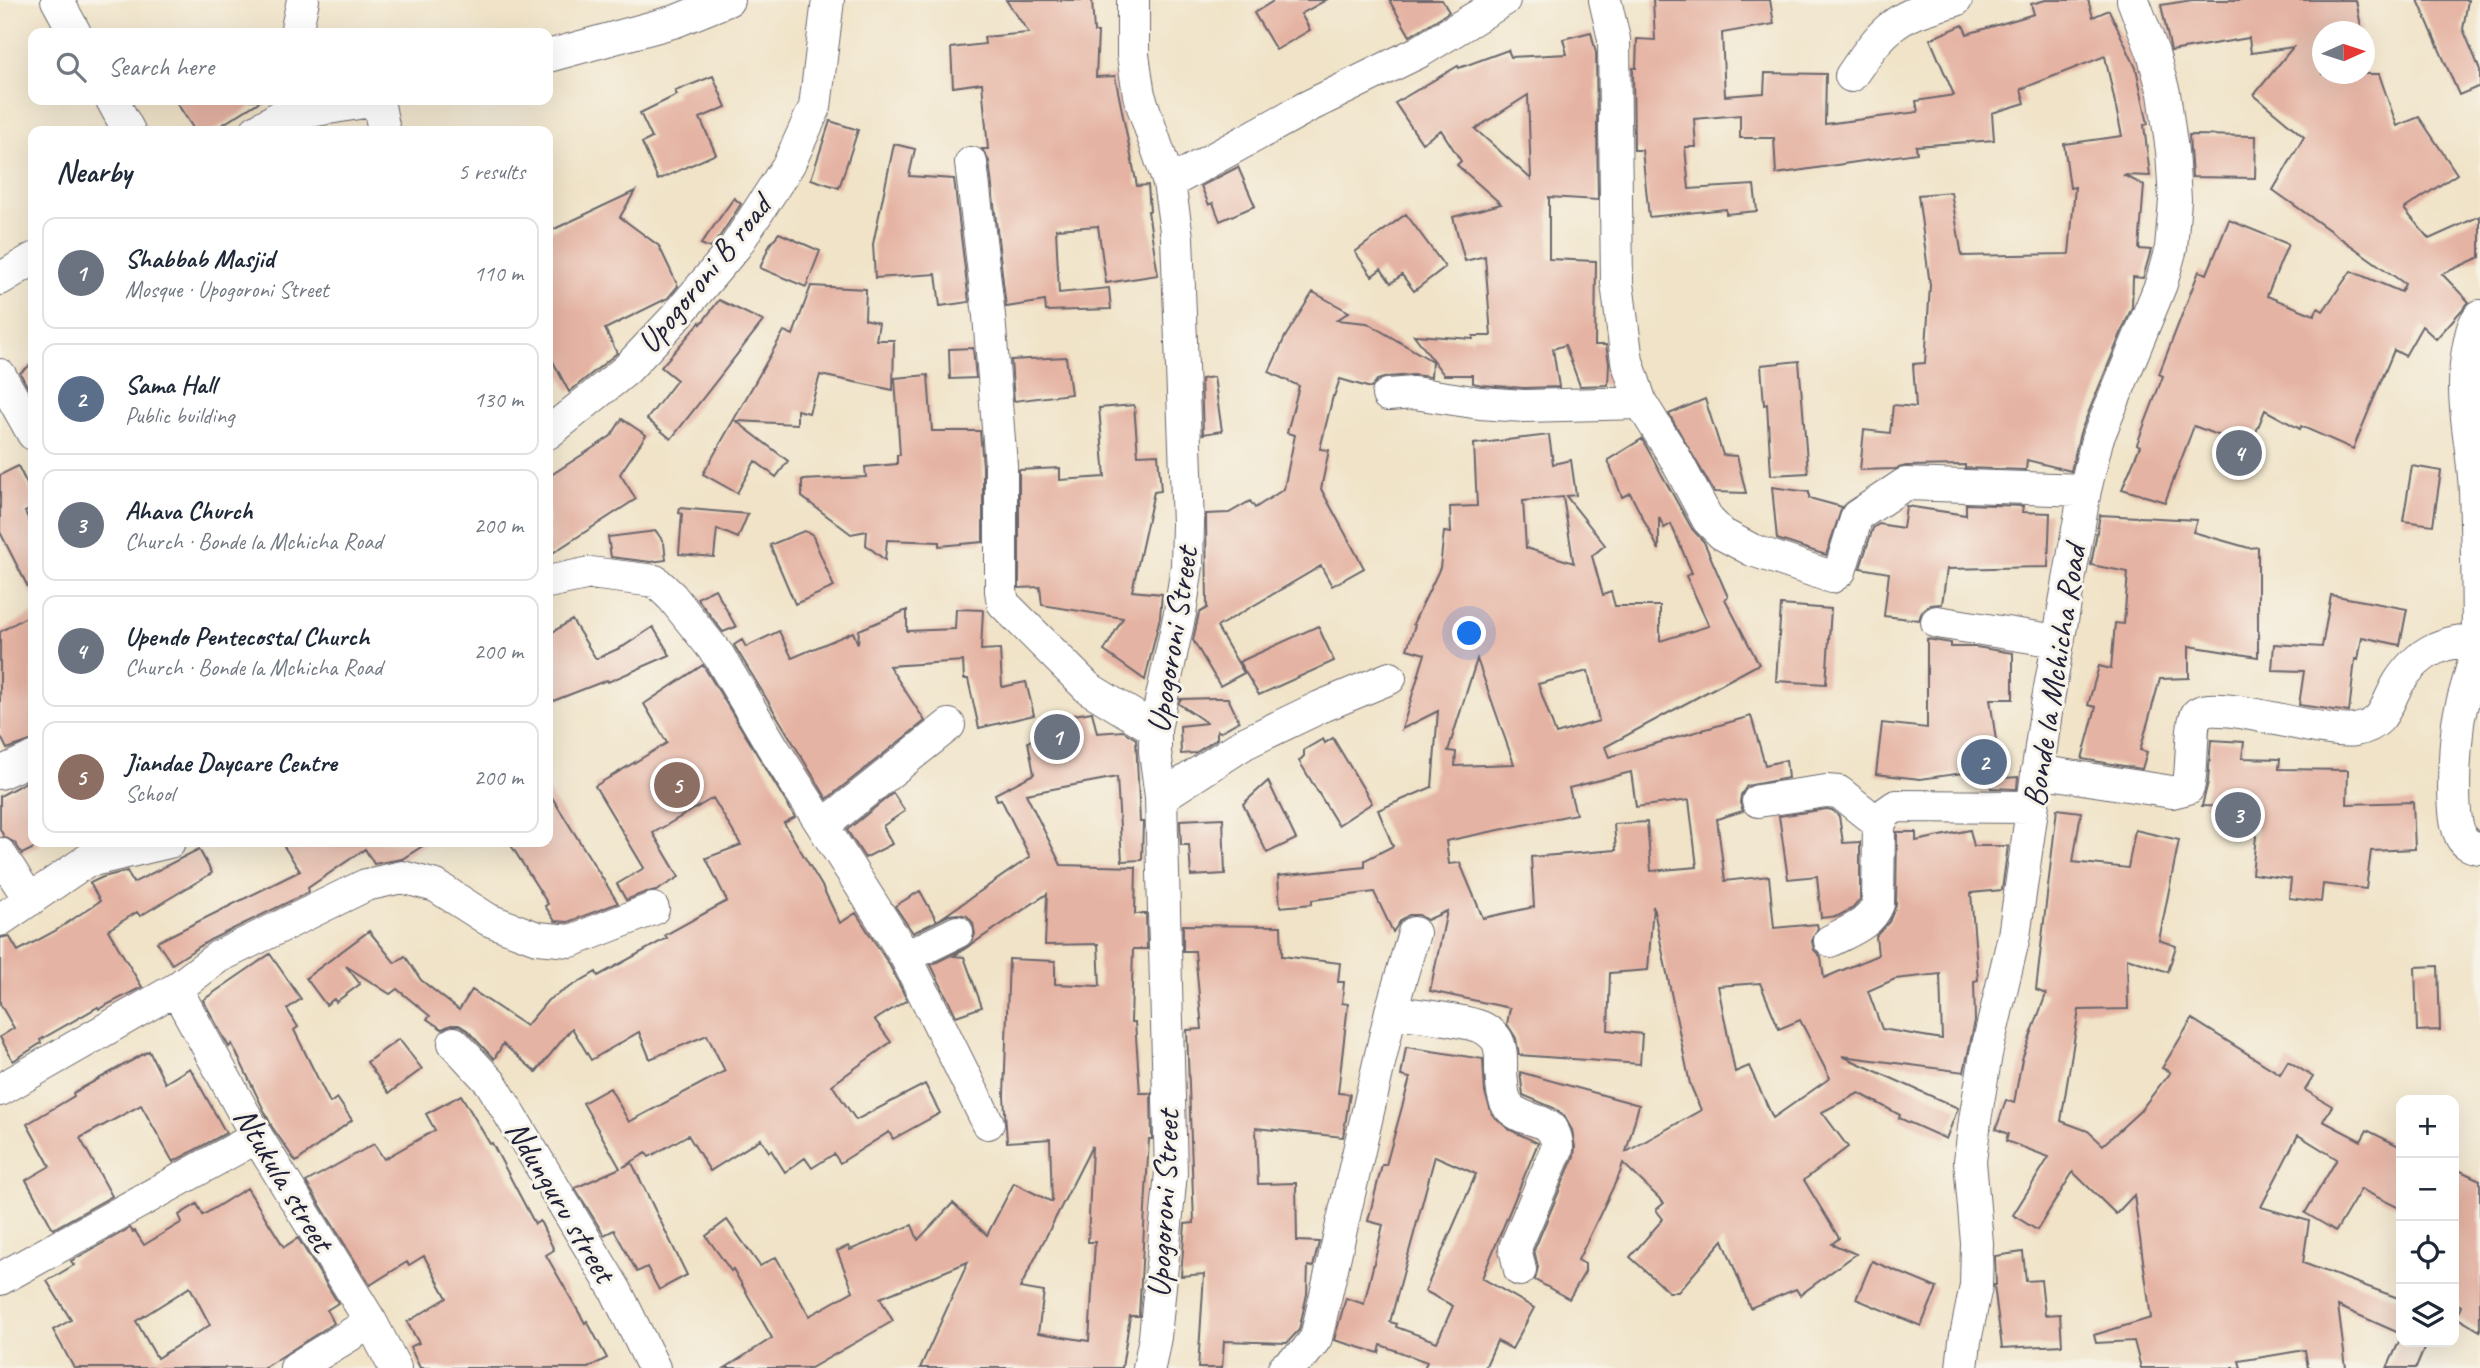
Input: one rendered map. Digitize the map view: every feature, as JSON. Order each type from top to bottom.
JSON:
[{"type":"street","points":[[57,0],[72,28]]},
{"type":"street","points":[[297,28],[303,0]]},
{"type":"street","points":[[553,55],[676,21],[729,0]]},
{"type":"street","name":"Upogoroni B road","points":[[553,429],[626,370],[674,319],[735,247],[782,174],[815,107],[828,0]]},
{"type":"street","points":[[1169,183],[1307,107],[1419,51],[1504,0]]},
{"type":"street","points":[[1605,0],[1614,39],[1617,283],[1627,361],[1641,403],[1674,456],[1708,520],[1722,534],[1752,550],[1832,577],[1840,571],[1857,516],[1905,484],[2085,489]]},
{"type":"street","points":[[1851,76],[1876,41],[1894,24],[1917,11],[1956,0]]},
{"type":"street","name":"Bonde la Mchicha Road","points":[[1962,1368],[1976,1286],[1978,1244],[1970,1161],[1975,1119],[1986,1055],[2014,936],[2057,641],[2085,489],[2097,440],[2161,285],[2171,248],[2175,200],[2164,93],[2153,53],[2133,0]]},
{"type":"street","name":"Upogoroni Street","points":[[1135,1],[1133,55],[1139,95],[1169,183],[1177,237],[1188,524],[1187,566],[1181,614],[1155,729],[1161,797],[1171,1173],[1155,1337],[1149,1368]]},
{"type":"street","points":[[115,105],[126,126]]},
{"type":"street","points":[[273,116],[344,105]]},
{"type":"street","points":[[378,105],[383,126]]},
{"type":"street","points":[[971,163],[989,316],[1001,465],[1003,603],[1088,688],[1155,729]]},
{"type":"street","points":[[0,279],[28,262]]},
{"type":"street","points":[[2480,316],[2470,337],[2465,365],[2467,436],[2475,489],[2479,640],[2458,724],[2455,793],[2456,820],[2460,836],[2467,844],[2480,848]]},
{"type":"street","points":[[0,375],[28,425]]},
{"type":"street","points":[[1388,395],[1414,393],[1479,404],[1524,406],[1641,403]]},
{"type":"street","points":[[553,581],[590,573],[654,582],[672,597],[719,656],[772,746],[906,957],[988,1123]]},
{"type":"street","points":[[1937,622],[2057,641]]},
{"type":"street","points":[[2037,771],[2172,792],[2188,788],[2192,775],[2193,725],[2197,714],[2206,710],[2225,709],[2326,729],[2352,731],[2369,727],[2382,717],[2400,681],[2424,654],[2440,645],[2479,640]]},
{"type":"street","points":[[1161,797],[1245,743],[1320,707],[1390,678]]},
{"type":"street","points":[[824,825],[949,725]]},
{"type":"street","points":[[0,774],[28,760]]},
{"type":"street","points":[[1758,801],[1826,791],[1839,792],[1879,824]]},
{"type":"street","points":[[1830,941],[1870,920],[1875,911],[1878,904],[1879,824],[1886,813],[1896,806],[2032,807]]},
{"type":"street","points":[[0,920],[107,847]]},
{"type":"street","points":[[85,862],[148,847]]},
{"type":"street","points":[[0,854],[30,900]]},
{"type":"street","points":[[0,1090],[176,989],[218,957],[366,885],[402,877],[436,886],[489,920],[537,938],[571,941],[653,909]]},
{"type":"street","points":[[906,957],[957,932]]},
{"type":"street","points":[[1284,1368],[1304,1354],[1316,1338],[1391,1011],[1414,933]]},
{"type":"street","name":"Ntukula street","points":[[176,989],[257,1137],[371,1322],[395,1368]]},
{"type":"street","points":[[1391,1011],[1483,1027],[1496,1038],[1501,1049],[1505,1102],[1511,1110],[1542,1122],[1553,1130],[1557,1138],[1557,1149],[1515,1248],[1520,1270]]},
{"type":"street","name":"Ndunguru street","points":[[454,1043],[491,1083],[616,1291],[654,1368]]},
{"type":"street","points":[[0,1279],[257,1137]]},
{"type":"street","points":[[296,1368],[371,1322]]},
{"type":"building","points":[[1006,0],[1092,0],[1094,32],[1098,32],[1096,77],[1115,76],[1137,186],[1148,185],[1148,211],[1158,275],[1106,283],[1098,226],[1056,229],[1059,293],[1109,288],[1111,309],[1046,311],[1045,301],[1006,307],[989,161],[982,149],[988,149],[982,83],[953,87],[951,48],[985,44],[984,37],[1029,33]]},
{"type":"building","points":[[1275,0],[1326,0],[1301,14],[1310,30],[1276,50],[1254,13]]},
{"type":"building","points":[[1389,0],[1442,0],[1449,12],[1410,36]]},
{"type":"building","points":[[1653,0],[1770,0],[1774,24],[1722,33],[1725,96],[1764,93],[1765,73],[1826,74],[1825,124],[1918,112],[1916,101],[1954,95],[1930,39],[1963,25],[1967,34],[2034,14],[2031,4],[2046,0],[2088,0],[2093,17],[2109,10],[2136,68],[2148,124],[2144,125],[2150,176],[2123,175],[2144,185],[2139,249],[2151,250],[2143,278],[2133,277],[2132,307],[2080,433],[2071,471],[2027,460],[2026,470],[1965,468],[1965,465],[1860,470],[1864,430],[1890,433],[1893,405],[1916,407],[1913,364],[1925,363],[1930,285],[1918,195],[1951,192],[1962,256],[2069,254],[2075,187],[2070,188],[2064,144],[2122,136],[2105,56],[2021,89],[2025,103],[1992,113],[1994,140],[1916,146],[1917,153],[1776,174],[1774,138],[1740,138],[1740,115],[1694,119],[1696,147],[1685,147],[1689,189],[1754,185],[1757,211],[1726,214],[1726,209],[1649,217],[1642,150],[1634,150],[1633,68],[1636,68],[1637,39],[1655,40]]},
{"type":"building","points":[[2192,0],[2356,0],[2360,21],[2312,21],[2312,84],[2375,84],[2375,74],[2379,74],[2397,126],[2419,117],[2457,174],[2404,209],[2429,239],[2480,216],[2480,257],[2442,274],[2469,302],[2436,339],[2422,326],[2405,356],[2394,350],[2353,449],[2301,426],[2300,429],[2265,410],[2250,447],[2194,426],[2165,502],[2122,489],[2140,446],[2137,444],[2163,376],[2159,374],[2199,271],[2207,274],[2229,220],[2288,244],[2267,296],[2314,315],[2318,308],[2323,311],[2351,271],[2401,292],[2405,284],[2273,190],[2304,137],[2254,95],[2293,47],[2251,53],[2249,38],[2171,51],[2161,5]]},
{"type":"building","points":[[2418,0],[2468,0],[2463,29],[2480,70],[2480,86],[2459,95]]},
{"type":"building","points":[[1591,32],[1596,53],[1598,200],[1549,197],[1549,259],[1596,261],[1595,345],[1606,345],[1608,385],[1580,386],[1565,345],[1553,349],[1559,387],[1482,385],[1473,383],[1473,375],[1444,375],[1414,335],[1473,339],[1473,336],[1491,336],[1485,256],[1465,261],[1453,217],[1501,204],[1457,165],[1461,161],[1441,130],[1422,143],[1395,103],[1458,66],[1459,68],[1508,50],[1511,57],[1567,54],[1563,39]],"holes":[[[1528,95],[1531,179],[1475,129]]]},
{"type":"building","points":[[713,76],[726,107],[700,118],[716,154],[658,180],[642,143],[652,138],[640,113],[677,95],[675,91]]},
{"type":"building","points":[[178,105],[254,105],[220,126],[192,126]]},
{"type":"building","points":[[830,121],[858,130],[839,188],[811,179]]},
{"type":"building","points":[[2189,135],[2256,136],[2255,178],[2192,177]]},
{"type":"building","points":[[894,144],[915,149],[909,176],[954,179],[969,302],[940,306],[936,274],[875,278],[873,244]]},
{"type":"building","points":[[1238,167],[1255,206],[1220,221],[1213,203],[1209,205],[1201,186]]},
{"type":"building","points":[[635,191],[620,217],[659,246],[678,286],[668,298],[605,329],[617,353],[569,392],[553,362],[553,230]]},
{"type":"building","points":[[734,198],[741,204],[720,236],[710,248],[701,244]]},
{"type":"building","points":[[1406,214],[1445,267],[1414,291],[1402,275],[1391,283],[1381,269],[1372,276],[1355,252]]},
{"type":"building","points":[[779,233],[820,251],[806,287],[760,268],[770,244]]},
{"type":"building","points":[[811,286],[866,289],[865,319],[879,323],[876,340],[894,340],[893,390],[820,375],[809,413],[797,410],[797,424],[736,421],[788,461],[776,477],[755,461],[737,493],[703,474],[784,331],[793,335]]},
{"type":"building","points":[[1313,292],[1349,312],[1337,320],[1367,323],[1432,361],[1431,377],[1387,377],[1377,380],[1371,388],[1340,379],[1320,449],[1329,450],[1321,489],[1364,568],[1332,586],[1321,566],[1217,627],[1244,673],[1220,686],[1193,640],[1199,613],[1207,608],[1206,514],[1229,513],[1250,501],[1255,508],[1284,489],[1295,435],[1287,433],[1299,386],[1269,372],[1285,337]]},
{"type":"building","points":[[719,300],[763,321],[671,439],[647,419],[677,380],[661,367]]},
{"type":"building","points":[[973,348],[976,378],[950,379],[949,349]]},
{"type":"building","points":[[1066,357],[1071,394],[1014,401],[1011,360]]},
{"type":"building","points":[[1799,361],[1808,473],[1771,475],[1767,404],[1764,405],[1761,365]]},
{"type":"building","points":[[28,367],[28,388],[20,373]]},
{"type":"building","points":[[928,375],[932,431],[980,431],[983,542],[939,546],[939,542],[887,540],[885,560],[866,545],[867,531],[851,534],[802,497],[802,480],[866,477],[865,467],[897,464],[897,455],[900,455],[895,378]]},
{"type":"building","points":[[1214,377],[1222,431],[1203,434],[1201,379]]},
{"type":"building","points":[[1705,399],[1723,455],[1737,456],[1746,493],[1714,492],[1669,414]]},
{"type":"building","points":[[1134,405],[1138,455],[1158,454],[1161,491],[1154,492],[1132,591],[1162,594],[1160,617],[1145,680],[1104,651],[1123,618],[1042,605],[1040,587],[1019,588],[1019,470],[1060,468],[1060,480],[1105,477],[1099,408]]},
{"type":"building","points":[[622,419],[646,435],[620,474],[636,499],[553,553],[553,474],[611,436]]},
{"type":"building","points":[[1549,435],[1553,464],[1571,460],[1576,495],[1566,496],[1605,545],[1592,556],[1603,595],[1611,592],[1615,606],[1660,606],[1660,641],[1709,626],[1686,576],[1692,573],[1671,524],[1664,528],[1659,517],[1659,550],[1630,493],[1622,497],[1608,460],[1642,439],[1692,529],[1704,542],[1728,597],[1725,599],[1759,664],[1605,747],[1609,757],[1751,716],[1765,765],[1786,760],[1788,778],[1747,786],[1741,795],[1743,811],[1717,819],[1725,881],[1769,876],[1774,928],[1817,924],[1812,941],[1814,950],[1821,957],[1824,978],[1878,955],[1876,936],[1889,922],[1896,905],[1897,832],[1916,832],[1916,841],[1970,830],[1974,846],[2008,846],[2002,890],[1971,893],[1978,980],[1974,981],[1975,1021],[1964,1072],[1842,1056],[1958,1108],[1946,1139],[1899,1118],[1900,1115],[1859,1093],[1822,1112],[1848,1147],[1804,1180],[1839,1238],[1832,1244],[1856,1254],[1800,1295],[1796,1289],[1750,1308],[1723,1240],[1678,1292],[1669,1292],[1630,1257],[1663,1219],[1656,1210],[1664,1203],[1623,1163],[1578,1260],[1585,1264],[1585,1272],[1569,1299],[1535,1280],[1538,1267],[1534,1250],[1574,1156],[1575,1147],[1572,1130],[1564,1116],[1554,1108],[1523,1095],[1520,1072],[1639,1105],[1626,1152],[1701,1110],[1690,1084],[1653,906],[1648,970],[1610,973],[1608,1030],[1642,1034],[1640,1064],[1519,1055],[1516,1038],[1507,1024],[1510,1008],[1430,991],[1447,911],[1427,920],[1419,915],[1409,915],[1401,920],[1393,932],[1374,892],[1280,907],[1278,876],[1365,867],[1365,860],[1393,846],[1378,810],[1432,787],[1438,711],[1402,729],[1425,654],[1407,649],[1415,625],[1413,624],[1440,568],[1444,532],[1451,533],[1450,507],[1477,506],[1474,444]],"holes":[[[1563,497],[1574,563],[1526,548],[1523,501]],[[1477,659],[1514,764],[1455,766],[1456,752],[1448,751]],[[1588,671],[1599,721],[1556,734],[1538,684]],[[1631,772],[1636,807],[1689,800],[1697,867],[1651,871],[1647,822],[1614,824],[1616,850],[1531,857],[1534,907],[1483,918],[1460,863],[1449,864],[1446,841],[1576,814],[1569,788]],[[1940,974],[1942,1039],[1882,1029],[1868,991],[1895,979]],[[1760,983],[1779,1029],[1800,1020],[1830,1078],[1773,1118],[1749,1066],[1735,1072],[1718,986]]]},
{"type":"building","points":[[18,466],[28,486],[28,510],[25,512],[28,518],[28,587],[0,532],[0,475]]},
{"type":"building","points":[[2412,466],[2441,471],[2433,525],[2403,521]]},
{"type":"building","points":[[1772,487],[1809,492],[1809,498],[1842,507],[1826,555],[1777,539]]},
{"type":"building","points":[[1966,504],[2023,506],[2022,512],[2050,513],[2048,567],[1947,569],[1942,604],[1930,605],[1922,611],[1919,620],[1884,616],[1889,573],[1860,568],[1873,528],[1879,524],[1903,528],[1906,506],[1966,515]]},
{"type":"building","points":[[680,508],[748,514],[738,538],[717,529],[714,557],[679,554],[682,514],[679,513]]},
{"type":"building","points":[[2100,515],[2197,520],[2193,532],[2249,548],[2258,547],[2258,657],[2189,646],[2189,678],[2160,679],[2140,750],[2147,752],[2142,769],[2082,759],[2096,707],[2088,705],[2099,666],[2111,669],[2115,623],[2124,624],[2128,572],[2091,565]]},
{"type":"building","points":[[656,531],[664,543],[666,560],[651,562],[611,557],[608,537]]},
{"type":"building","points":[[804,531],[812,534],[834,587],[795,604],[770,545]]},
{"type":"building","points":[[715,589],[736,627],[723,632],[697,598]]},
{"type":"building","points":[[2331,595],[2407,609],[2400,645],[2362,637],[2358,660],[2355,659],[2349,712],[2299,705],[2304,671],[2272,670],[2274,644],[2322,647]]},
{"type":"building","points":[[1781,605],[1831,609],[1826,684],[1776,681]]},
{"type":"building","points":[[956,609],[983,610],[981,650],[1000,649],[1002,687],[1026,682],[1034,715],[979,728],[968,679],[964,679],[963,661],[889,666],[925,721],[827,799],[734,645],[742,640],[746,647],[779,631],[792,658],[853,632],[858,644],[859,630],[907,610],[907,631],[955,629]]},
{"type":"building","points":[[28,616],[28,742],[7,749],[0,735],[0,632]]},
{"type":"building","points":[[572,620],[596,659],[624,646],[653,627],[670,655],[608,682],[607,680],[553,701],[553,632]]},
{"type":"building","points":[[1318,626],[1334,661],[1259,695],[1239,662]]},
{"type":"building","points":[[1927,639],[1951,643],[1951,647],[1976,647],[2013,653],[2013,699],[1990,699],[2000,768],[1920,779],[1876,774],[1882,723],[1927,728]]},
{"type":"building","points":[[703,665],[795,817],[784,823],[822,886],[840,923],[856,913],[890,966],[907,1000],[875,1020],[891,1042],[832,1085],[856,1120],[925,1084],[940,1113],[893,1139],[889,1132],[840,1163],[834,1154],[812,1168],[805,1158],[785,1172],[761,1139],[710,1171],[688,1135],[649,1157],[646,1153],[623,1167],[632,1163],[687,1275],[659,1290],[647,1267],[637,1272],[614,1230],[604,1235],[575,1188],[620,1168],[583,1103],[610,1088],[629,1122],[725,1071],[707,1035],[650,1059],[639,1032],[591,1060],[572,1028],[536,1072],[503,1044],[494,1059],[467,1030],[459,1025],[442,1029],[427,1019],[430,1016],[397,989],[390,994],[346,966],[360,984],[336,1002],[334,999],[326,1005],[306,978],[369,931],[395,963],[405,956],[421,980],[459,1010],[472,990],[526,1026],[548,1000],[596,972],[598,976],[667,938],[665,935],[727,901],[706,858],[741,845],[713,798],[653,833],[679,877],[656,891],[626,900],[617,884],[644,868],[595,786],[667,743],[644,704]]},
{"type":"building","points":[[1228,698],[1239,721],[1220,732],[1217,730],[1217,739],[1195,753],[1181,754],[1180,726],[1207,723],[1179,704],[1180,699]]},
{"type":"building","points":[[1092,712],[1097,733],[1123,731],[1136,739],[1140,822],[1143,822],[1142,860],[1122,861],[1117,777],[1026,794],[1061,865],[1136,867],[1135,914],[1146,914],[1147,949],[1133,949],[1131,1022],[1135,1022],[1140,1093],[1151,1093],[1152,1139],[1149,1139],[1139,1316],[1130,1316],[1122,1368],[920,1368],[968,1262],[880,1298],[893,1321],[811,1368],[725,1368],[772,1338],[733,1269],[731,1271],[706,1236],[727,1220],[760,1266],[776,1257],[809,1316],[853,1291],[837,1251],[848,1246],[850,1250],[912,1225],[918,1240],[953,1203],[987,1235],[1014,1183],[1052,1202],[1050,1139],[1007,1142],[1004,1096],[1009,959],[1055,961],[1055,984],[1100,986],[1098,944],[1045,945],[1047,894],[954,956],[964,957],[982,1007],[956,1016],[931,965],[965,948],[972,943],[975,934],[973,923],[967,916],[949,915],[937,921],[1030,857],[1001,799],[997,800],[995,794],[1034,774],[1028,742],[1074,715]],"holes":[[[1092,1146],[1088,1242],[1095,1242],[1089,1341],[1038,1333],[1044,1292],[1020,1288]]]},
{"type":"building","points":[[1333,738],[1372,803],[1338,825],[1299,761],[1304,756],[1304,750],[1323,739],[1325,743]]},
{"type":"building","points":[[2211,740],[2244,742],[2242,758],[2280,759],[2279,769],[2348,770],[2347,804],[2413,802],[2415,849],[2371,851],[2366,889],[2323,884],[2321,902],[2289,898],[2291,879],[2252,874],[2257,827],[2243,827],[2244,807],[2202,806],[2208,782]]},
{"type":"building","points":[[2018,777],[2017,789],[1991,788],[1990,779]]},
{"type":"building","points":[[28,781],[28,847],[36,847],[22,854],[15,843],[4,837],[0,829],[0,796]]},
{"type":"building","points":[[1268,781],[1296,839],[1267,853],[1243,804]]},
{"type":"building","points":[[893,793],[905,811],[883,826],[892,844],[865,858],[847,830]]},
{"type":"building","points":[[553,799],[618,903],[568,922],[555,921],[545,906],[548,904],[512,847],[553,847]]},
{"type":"building","points":[[1827,809],[1839,816],[1843,843],[1860,842],[1860,900],[1853,908],[1838,916],[1821,918],[1817,876],[1788,879],[1779,816]]},
{"type":"building","points":[[2057,809],[2081,812],[2073,862],[2128,868],[2135,830],[2179,840],[2159,940],[2176,946],[2168,972],[2127,958],[2128,1009],[2079,1010],[2061,1121],[2088,1131],[2103,1145],[2140,1111],[2170,1072],[2162,1068],[2192,1019],[2280,1074],[2288,1061],[2313,1077],[2305,1090],[2332,1106],[2323,1121],[2361,1141],[2367,1130],[2396,1144],[2396,1206],[2361,1189],[2336,1231],[2305,1213],[2337,1159],[2298,1135],[2261,1207],[2309,1221],[2303,1263],[2396,1297],[2396,1332],[2338,1306],[2346,1368],[2308,1368],[2305,1350],[2239,1361],[2241,1368],[2141,1368],[2134,1341],[2096,1343],[2094,1335],[2151,1318],[2134,1195],[2116,1214],[2073,1172],[2037,1230],[2013,1215],[2049,1157],[2006,1141],[2008,1134],[1996,1129],[2006,1100],[2014,1103],[2022,1059],[2046,994],[2036,990]]},
{"type":"building","points":[[1223,818],[1225,874],[1191,876],[1189,845],[1181,845],[1180,820]]},
{"type":"building","points":[[284,847],[421,847],[402,859],[374,864],[365,849],[308,888],[309,892],[210,940],[172,964],[157,942],[300,871]]},
{"type":"building","points":[[199,849],[212,873],[140,916],[137,912],[108,930],[142,987],[99,1009],[98,1007],[40,1040],[41,1043],[13,1061],[0,1037],[14,1028],[0,1004],[0,938],[9,936],[18,951],[55,931],[100,901],[90,883],[127,871],[133,883]]},
{"type":"building","points":[[920,891],[937,921],[913,933],[895,906]]},
{"type":"building","points":[[1183,925],[1281,926],[1282,956],[1340,963],[1338,982],[1344,982],[1342,1003],[1348,1004],[1338,1093],[1350,1094],[1343,1137],[1256,1128],[1258,1184],[1296,1183],[1297,1241],[1319,1242],[1313,1267],[1308,1266],[1307,1294],[1299,1330],[1287,1343],[1224,1341],[1222,1368],[1198,1368],[1204,1274],[1181,1276],[1185,1224],[1194,1223],[1187,1030],[1202,1029],[1195,951],[1183,951]]},
{"type":"building","points":[[270,954],[301,999],[287,1009],[298,1027],[294,1030],[330,1103],[337,1098],[352,1120],[296,1162],[272,1127],[232,1044],[229,1047],[203,1000]]},
{"type":"building","points":[[2438,966],[2440,1030],[2417,1031],[2415,967]]},
{"type":"building","points":[[399,1039],[422,1069],[389,1093],[367,1062]]},
{"type":"building","points":[[1406,1047],[1483,1059],[1485,1093],[1492,1114],[1508,1129],[1538,1143],[1482,1278],[1534,1308],[1512,1349],[1497,1341],[1485,1368],[1424,1368],[1427,1362],[1381,1345],[1379,1353],[1334,1340],[1346,1298],[1364,1304],[1383,1225],[1368,1221],[1382,1165],[1386,1165],[1410,1078],[1401,1076]],"holes":[[[1435,1156],[1476,1174],[1425,1291],[1453,1306],[1437,1342],[1396,1327],[1397,1324],[1390,1322]]]},
{"type":"building","points":[[149,1051],[165,1083],[190,1068],[226,1133],[173,1162],[141,1105],[80,1138],[112,1196],[53,1229],[26,1180],[50,1166],[27,1124],[74,1096],[73,1093]]},
{"type":"building","points":[[461,1095],[490,1144],[492,1143],[535,1224],[540,1221],[554,1250],[546,1255],[607,1358],[588,1368],[420,1368],[410,1347],[419,1343],[407,1322],[447,1298],[424,1256],[409,1265],[407,1262],[370,1285],[306,1182],[374,1144],[384,1159],[435,1130],[426,1114]]},
{"type":"building","points":[[2459,1170],[2480,1180],[2480,1331],[2459,1319]]},
{"type":"building","points":[[247,1188],[284,1247],[298,1238],[338,1303],[327,1310],[334,1323],[264,1368],[74,1368],[53,1330],[71,1320],[47,1281],[74,1265],[71,1261],[130,1228],[144,1245],[182,1222],[179,1215],[197,1204],[203,1215]],"holes":[[[190,1287],[210,1325],[157,1358],[136,1321]]]},
{"type":"building","points":[[2023,1252],[2026,1281],[2041,1280],[2045,1315],[2060,1314],[2062,1345],[2002,1348],[1994,1285],[1995,1256]]},
{"type":"building","points":[[1872,1261],[1937,1288],[1921,1326],[1856,1299]]},
{"type":"building","points":[[2397,1347],[2425,1347],[2416,1368],[2387,1368]]},
{"type":"place","name":"Upendo Pentecostal Church","points":[[2239,453]]},
{"type":"place","name":"Shabbab Masjid","points":[[1057,737]]},
{"type":"place","name":"Sama Hall","points":[[1984,762]]},
{"type":"place","name":"Jiandae Daycare Centre","points":[[677,785]]},
{"type":"place","name":"Ahava Church","points":[[2238,815]]}]
